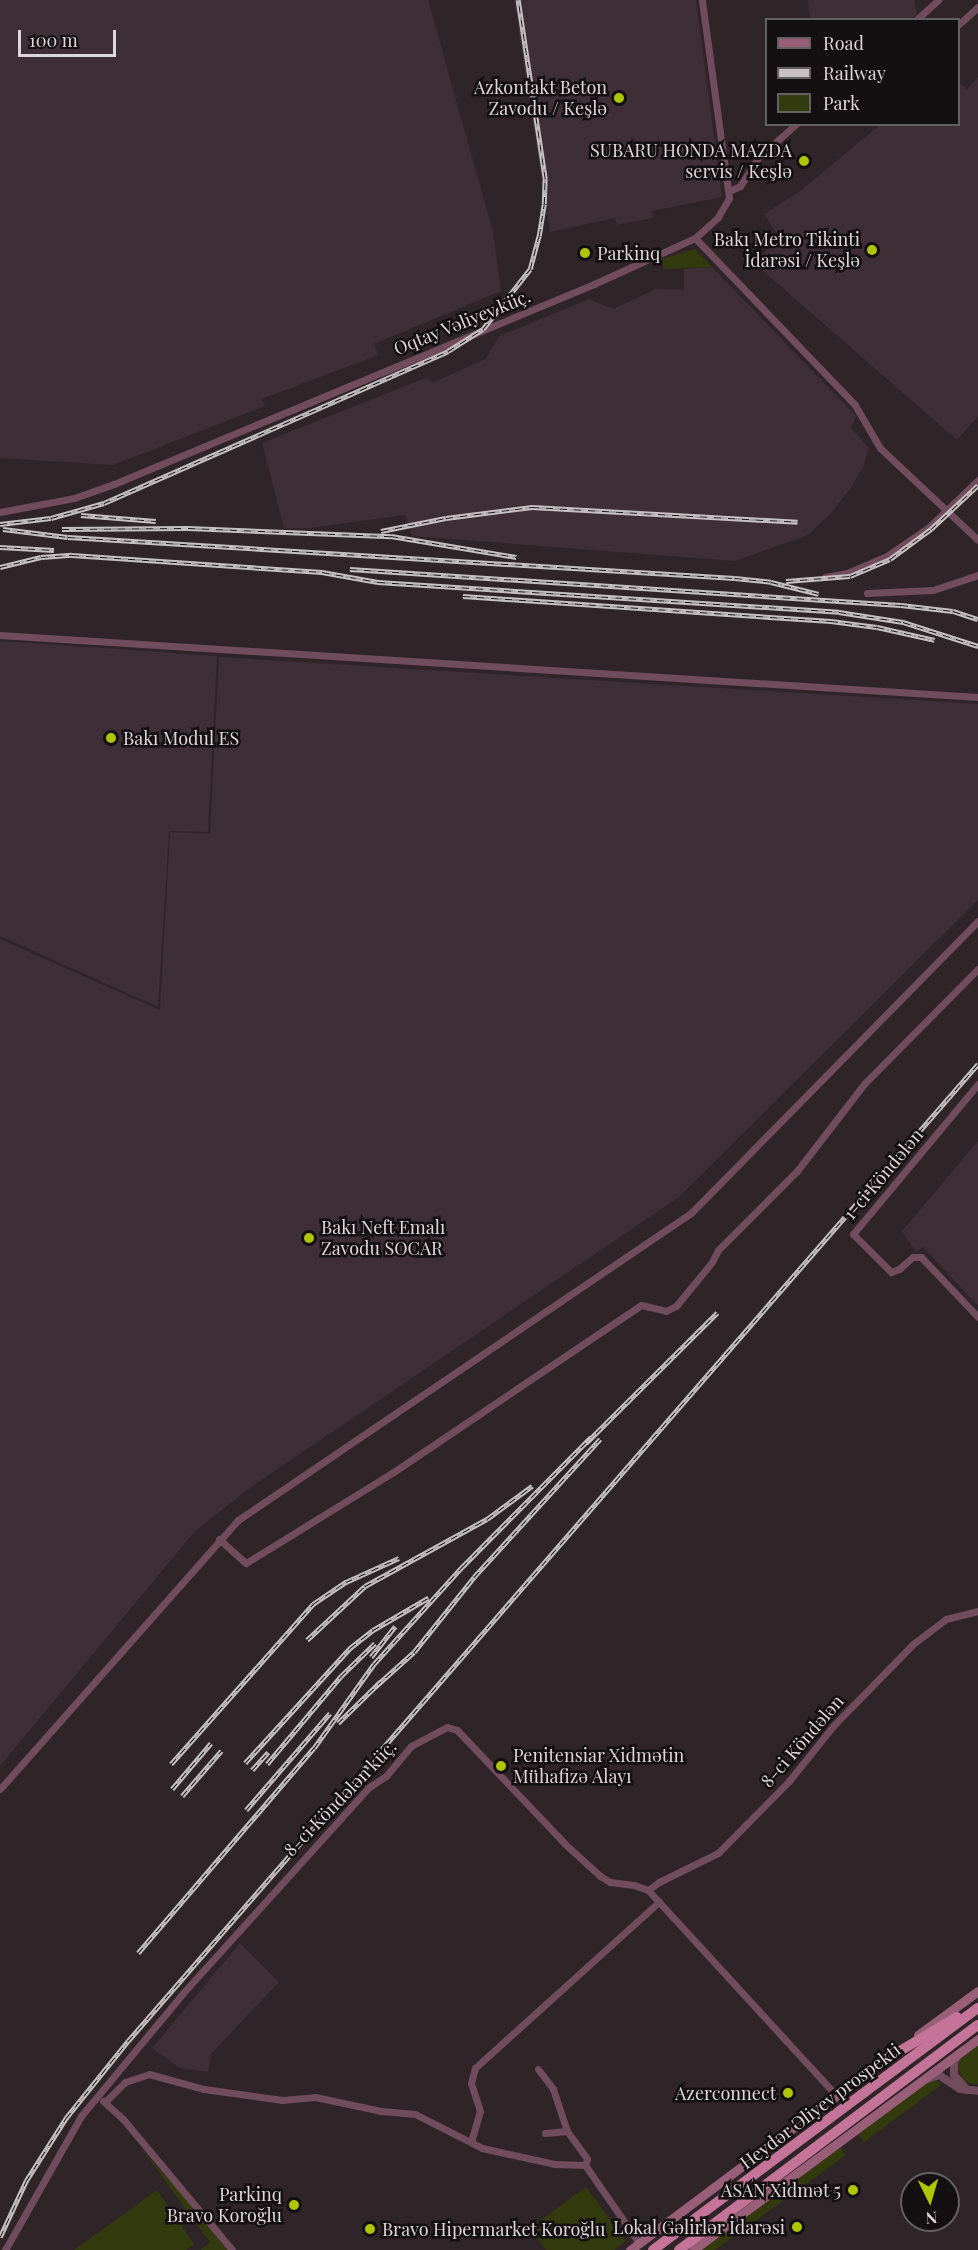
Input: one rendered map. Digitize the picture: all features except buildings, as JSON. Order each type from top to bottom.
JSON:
[{"type":"highway","points":[[883,2061],[978,2006]]},
{"type":"highway","name":"Heydər Əliyev prospekti","points":[[652,2250],[978,2006]]},
{"type":"highway","name":"Heydər Əliyev prospekti","points":[[679,2250],[978,2025]]},
{"type":"highway","points":[[949,2046],[978,2030]]},
{"type":"main road","points":[[630,2250],[978,1991]]},
{"type":"main road","points":[[693,2250],[978,2039]]},
{"type":"street","points":[[702,0],[729,190],[740,186],[759,157],[794,126]]},
{"type":"street","points":[[918,18],[938,0]]},
{"type":"street","points":[[960,23],[978,7]]},
{"type":"street","name":"Oqtay Vəliyev küç.","points":[[0,512],[74,498],[114,484],[594,284],[695,238],[723,210],[729,190]]},
{"type":"street","points":[[695,238],[855,405],[880,448],[978,540]]},
{"type":"street","points":[[825,577],[847,573],[887,556],[919,535],[978,480]]},
{"type":"street","points":[[867,594],[933,590],[978,575]]},
{"type":"street","points":[[0,635],[978,697]]},
{"type":"street","points":[[0,1789],[219,1539],[255,1506],[691,1213],[978,921]]},
{"type":"street","points":[[219,1539],[246,1563],[393,1473],[635,1309],[646,1305],[666,1311],[676,1306],[712,1262],[718,1250],[796,1171],[864,1084],[978,969]]},
{"type":"street","name":"1-ci Köndələn","points":[[978,1084],[853,1234],[891,1272],[899,1269],[913,1257],[921,1257],[978,1317]]},
{"type":"street","name":"8-ci Köndələn","points":[[648,1890],[659,1882],[718,1853],[789,1781],[832,1726],[913,1644],[946,1619],[978,1611]]},
{"type":"street","name":"8-ci Köndələn küç.","points":[[5,2250],[69,2134],[96,2098],[264,1900],[368,1788],[386,1776],[411,1746],[442,1728],[457,1730],[565,1844],[600,1876],[610,1882],[634,1885],[648,1890]]},
{"type":"street","points":[[648,1890],[837,2096]]},
{"type":"street","points":[[471,2142],[480,2111],[471,2083],[475,2068],[659,1902]]},
{"type":"street","points":[[964,2049],[955,2059],[953,2070],[957,2079],[967,2090]]},
{"type":"street","points":[[538,2069],[553,2089],[567,2131],[587,2159],[585,2165]]},
{"type":"street","points":[[105,2102],[125,2082],[149,2074],[204,2089],[282,2100],[315,2097],[381,2111],[406,2112],[471,2142],[506,2154],[555,2164],[585,2165]]},
{"type":"street","points":[[918,2083],[939,2075],[956,2088],[978,2091]]},
{"type":"street","points":[[96,2098],[105,2102],[123,2119],[232,2250]]},
{"type":"street","points":[[544,2133],[567,2131]]},
{"type":"street","points":[[585,2165],[639,2243]]},
{"type":"shaded area","points":[[0,0],[428,0],[493,232],[501,291],[374,344],[378,355],[262,399],[265,406],[113,465],[0,458]]},
{"type":"shaded area","name":"Azkontakt Beton Zavodu / Keşlə","points":[[514,0],[696,0],[722,197],[652,211],[653,218],[617,225],[615,218],[550,232]]},
{"type":"shaded area","points":[[807,0],[914,0],[917,14],[913,18],[811,18]]},
{"type":"shaded area","name":"Bakı Metro Tikinti İdarəsi / Keşlə","points":[[978,77],[978,416],[957,440],[754,263],[779,237],[764,214],[799,192],[879,126],[960,126],[960,84],[967,89]]},
{"type":"shaded area","points":[[712,267],[856,416],[851,428],[869,448],[863,467],[852,486],[833,511],[808,535],[735,561],[412,536],[405,515],[310,528],[284,528],[262,443],[428,377],[432,383],[485,359],[500,336],[589,299],[613,309],[656,289],[684,290],[684,269]]},
{"type":"shaded area","points":[[0,641],[217,656],[208,832],[169,831],[158,1007],[0,936]]},
{"type":"shaded area","name":"Bakı Neft Emalı Zavodu SOCAR","points":[[219,657],[978,704],[978,900],[679,1197],[251,1487],[195,1531],[0,1766],[0,939],[160,1010],[170,832],[210,834]]},
{"type":"shaded area","points":[[978,1141],[978,1306],[923,1247],[916,1252],[902,1231]]},
{"type":"shaded area","points":[[240,1943],[279,1982],[211,2054],[208,2072],[180,2068],[152,2048]]},
{"type":"green space","points":[[695,249],[712,267],[663,269],[662,259]]},
{"type":"green space","points":[[978,2045],[978,2084],[964,2082],[957,2066],[961,2058]]},
{"type":"green space","points":[[936,2080],[941,2085],[864,2142],[858,2134],[927,2082]]},
{"type":"green space","points":[[840,2147],[846,2155],[715,2250],[701,2250]]},
{"type":"green space","points":[[141,2148],[227,2250],[200,2250],[210,2242]]},
{"type":"green space","points":[[586,2187],[626,2241],[614,2250],[546,2250],[530,2228]]},
{"type":"green space","points":[[157,2190],[194,2244],[186,2250],[74,2250]]},
{"type":"railway","points":[[0,524],[51,518],[104,503],[448,351],[483,329],[530,269],[539,236],[544,204],[545,179],[518,0]]},
{"type":"railway","points":[[786,581],[850,576],[890,559],[931,529],[978,485]]},
{"type":"railway","points":[[381,531],[446,518],[532,507],[798,522]]},
{"type":"railway","points":[[81,515],[156,521]]},
{"type":"railway","points":[[62,529],[188,528],[391,536],[516,557]]},
{"type":"railway","points":[[3,529],[68,537],[735,578],[771,582],[819,594]]},
{"type":"railway","points":[[0,547],[54,550]]},
{"type":"railway","points":[[0,567],[41,557],[72,555],[322,572],[378,582],[839,612],[903,622],[978,646]]},
{"type":"railway","points":[[350,569],[901,605],[953,611],[978,619]]},
{"type":"railway","points":[[463,596],[831,621],[877,627],[935,640]]},
{"type":"railway","points":[[0,2237],[26,2181],[66,2118],[128,2041],[978,1064]]},
{"type":"railway","points":[[586,1443],[717,1313]]},
{"type":"railway","points":[[138,1953],[314,1748],[374,1664],[462,1567],[591,1437]]},
{"type":"railway","points":[[375,1687],[414,1652],[474,1577],[600,1439]]},
{"type":"railway","points":[[307,1640],[365,1586],[487,1519],[532,1486]]},
{"type":"railway","points":[[171,1764],[313,1604],[346,1582],[399,1558]]},
{"type":"railway","points":[[245,1763],[350,1648],[373,1630],[428,1598]]},
{"type":"railway","points":[[371,1657],[395,1626]]},
{"type":"railway","points":[[267,1764],[341,1676],[375,1643]]},
{"type":"railway","points":[[338,1723],[381,1681]]},
{"type":"railway","points":[[246,1810],[330,1713]]},
{"type":"railway","points":[[172,1789],[211,1743]]},
{"type":"railway","points":[[182,1796],[221,1751]]},
{"type":"railway","points":[[252,1770],[268,1752]]},
{"type":"place","name":"Azkontakt Beton Zavodu / Keşlə","points":[[619,98]]},
{"type":"place","name":"SUBARU HONDA MAZDA servis / Keşlə","points":[[804,161]]},
{"type":"place","name":"Bakı Metro Tikinti İdarəsi / Keşlə","points":[[872,250]]},
{"type":"place","name":"Parkinq","points":[[585,253]]},
{"type":"place","name":"Bakı Modul ES","points":[[111,738]]},
{"type":"place","name":"Bakı Neft Emalı Zavodu SOCAR","points":[[309,1238]]},
{"type":"place","name":"Penitensiar Xidmətin Mühafizə Alayı","points":[[501,1766]]},
{"type":"place","name":"Azerconnect","points":[[788,2093]]},
{"type":"place","name":"ASAN Xidmət 5","points":[[853,2190]]},
{"type":"place","name":"Parkinq Bravo Koroğlu","points":[[294,2205]]},
{"type":"place","name":"Lokal Gəlirlər İdarəsi","points":[[797,2227]]},
{"type":"place","name":"Bravo Hipermarket Koroğlu","points":[[370,2229]]}]
